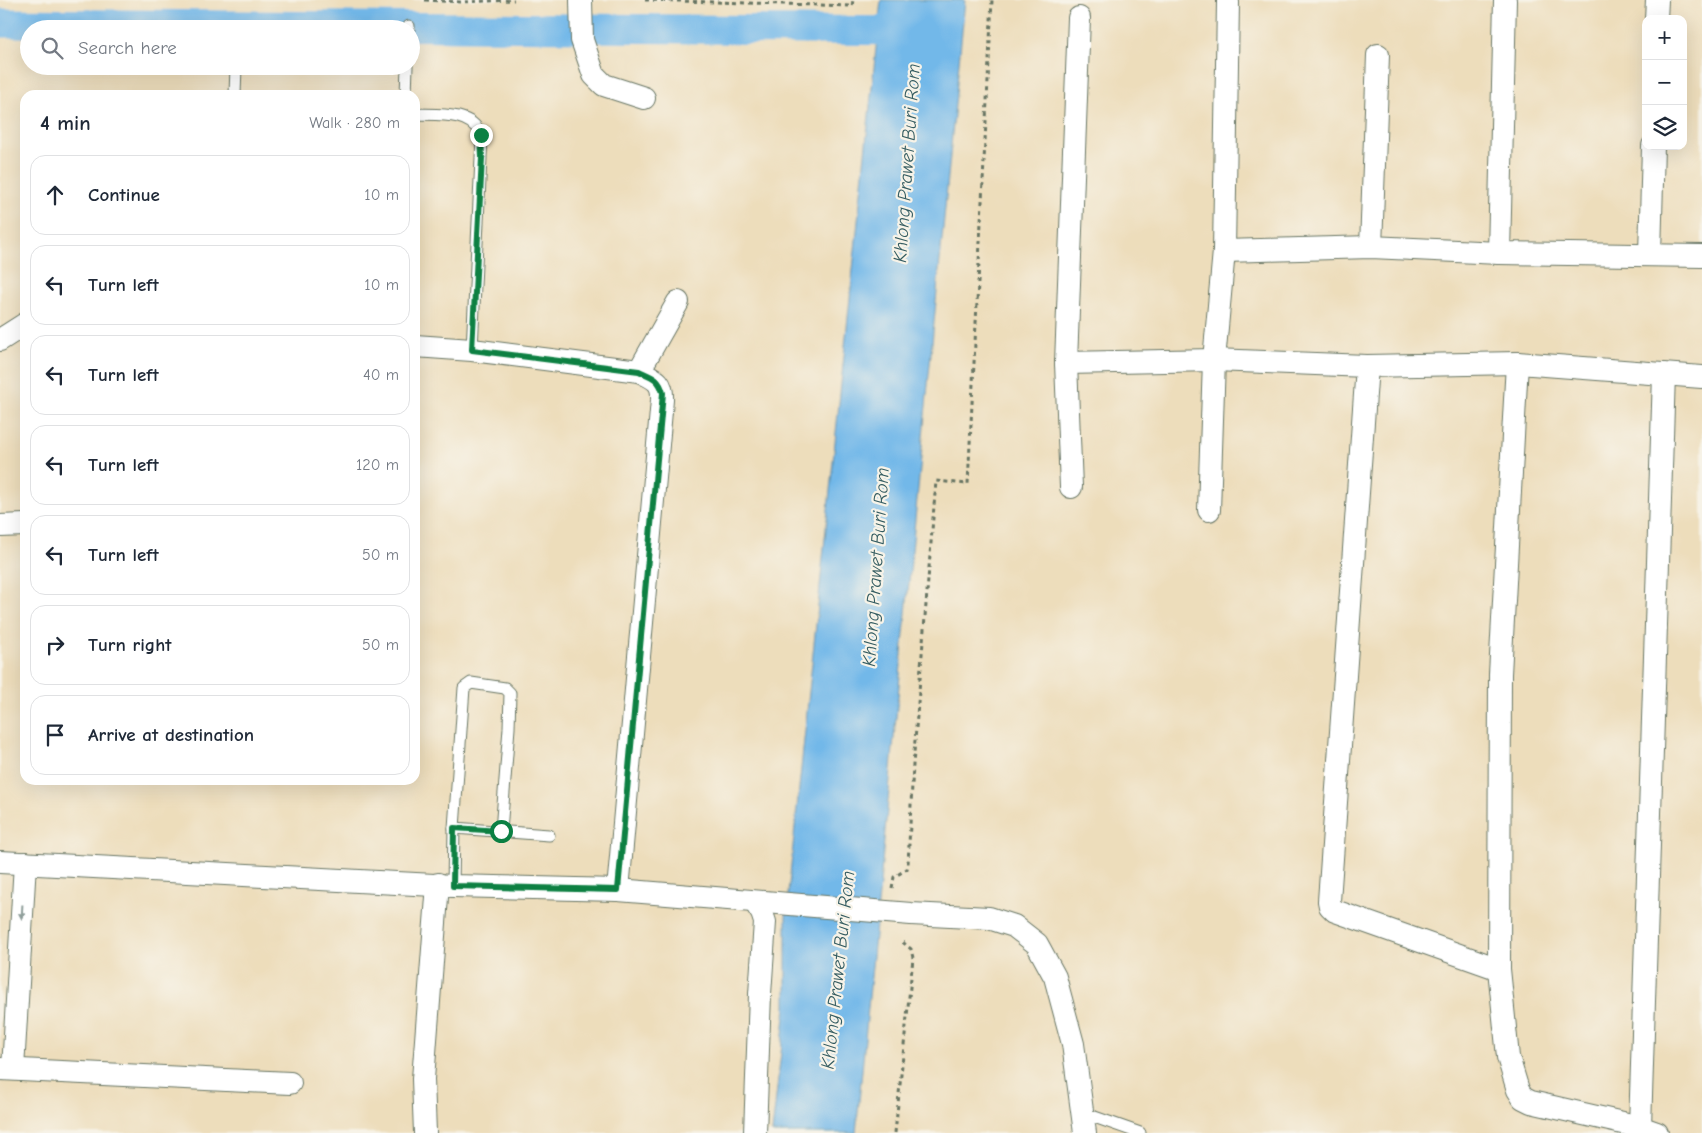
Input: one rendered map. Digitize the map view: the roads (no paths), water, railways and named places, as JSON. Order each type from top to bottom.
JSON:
[{"type":"street","points":[[1499,253],[1505,0]]},
{"type":"street","points":[[1656,15],[1657,0]]},
{"type":"street","points":[[1209,510],[1214,360],[1224,251],[1228,2]]},
{"type":"street","points":[[581,7],[582,40],[594,75],[604,85],[644,98]]},
{"type":"street","points":[[1071,487],[1066,363],[1079,18]]},
{"type":"street","points":[[1371,247],[1378,55]]},
{"type":"street","points":[[1650,254],[1653,150]]},
{"type":"street","points":[[1224,251],[1371,247],[1499,253],[1702,256]]},
{"type":"street","points":[[639,371],[678,302]]},
{"type":"street","points":[[0,340],[20,327]]},
{"type":"street","points":[[420,346],[472,350],[639,371],[661,384],[662,400],[618,890]]},
{"type":"street","points":[[1066,363],[1214,360],[1367,366],[1517,363],[1702,377]]},
{"type":"street","points":[[1517,363],[1500,674],[1499,969],[1508,1057],[1518,1090],[1523,1098],[1531,1102],[1648,1130],[1664,374]]},
{"type":"street","points":[[1367,366],[1330,906],[1334,911],[1499,969]]},
{"type":"street","points":[[0,526],[20,525]]},
{"type":"street","points":[[0,862],[445,885],[618,890],[911,914],[989,918],[1014,926],[1037,944],[1055,976],[1071,1034],[1084,1123]]},
{"type":"street","points":[[25,863],[7,1069],[290,1083]]},
{"type":"street","points":[[425,1133],[423,1079],[445,885]]},
{"type":"street","points":[[755,1133],[760,994],[765,922],[761,902]]},
{"type":"lane","points":[[235,90],[236,75]]},
{"type":"lane","points":[[406,90],[407,75]]},
{"type":"lane","points":[[420,114],[454,116],[467,120],[476,125],[481,135],[482,158],[472,350]]},
{"type":"lane","points":[[445,885],[454,828],[464,688],[471,683],[505,688],[510,694],[501,831]]},
{"type":"lane","points":[[454,828],[549,835]]},
{"type":"lane","points":[[1084,1123],[1140,1133]]},
{"type":"water","name":"Khlong Prawet Buri Rom","points":[[881,0],[965,0],[856,1133],[772,1133],[786,1007],[786,913]]},
{"type":"waterway","points":[[0,23],[20,23]]},
{"type":"waterway","points":[[420,27],[917,31]]}]
